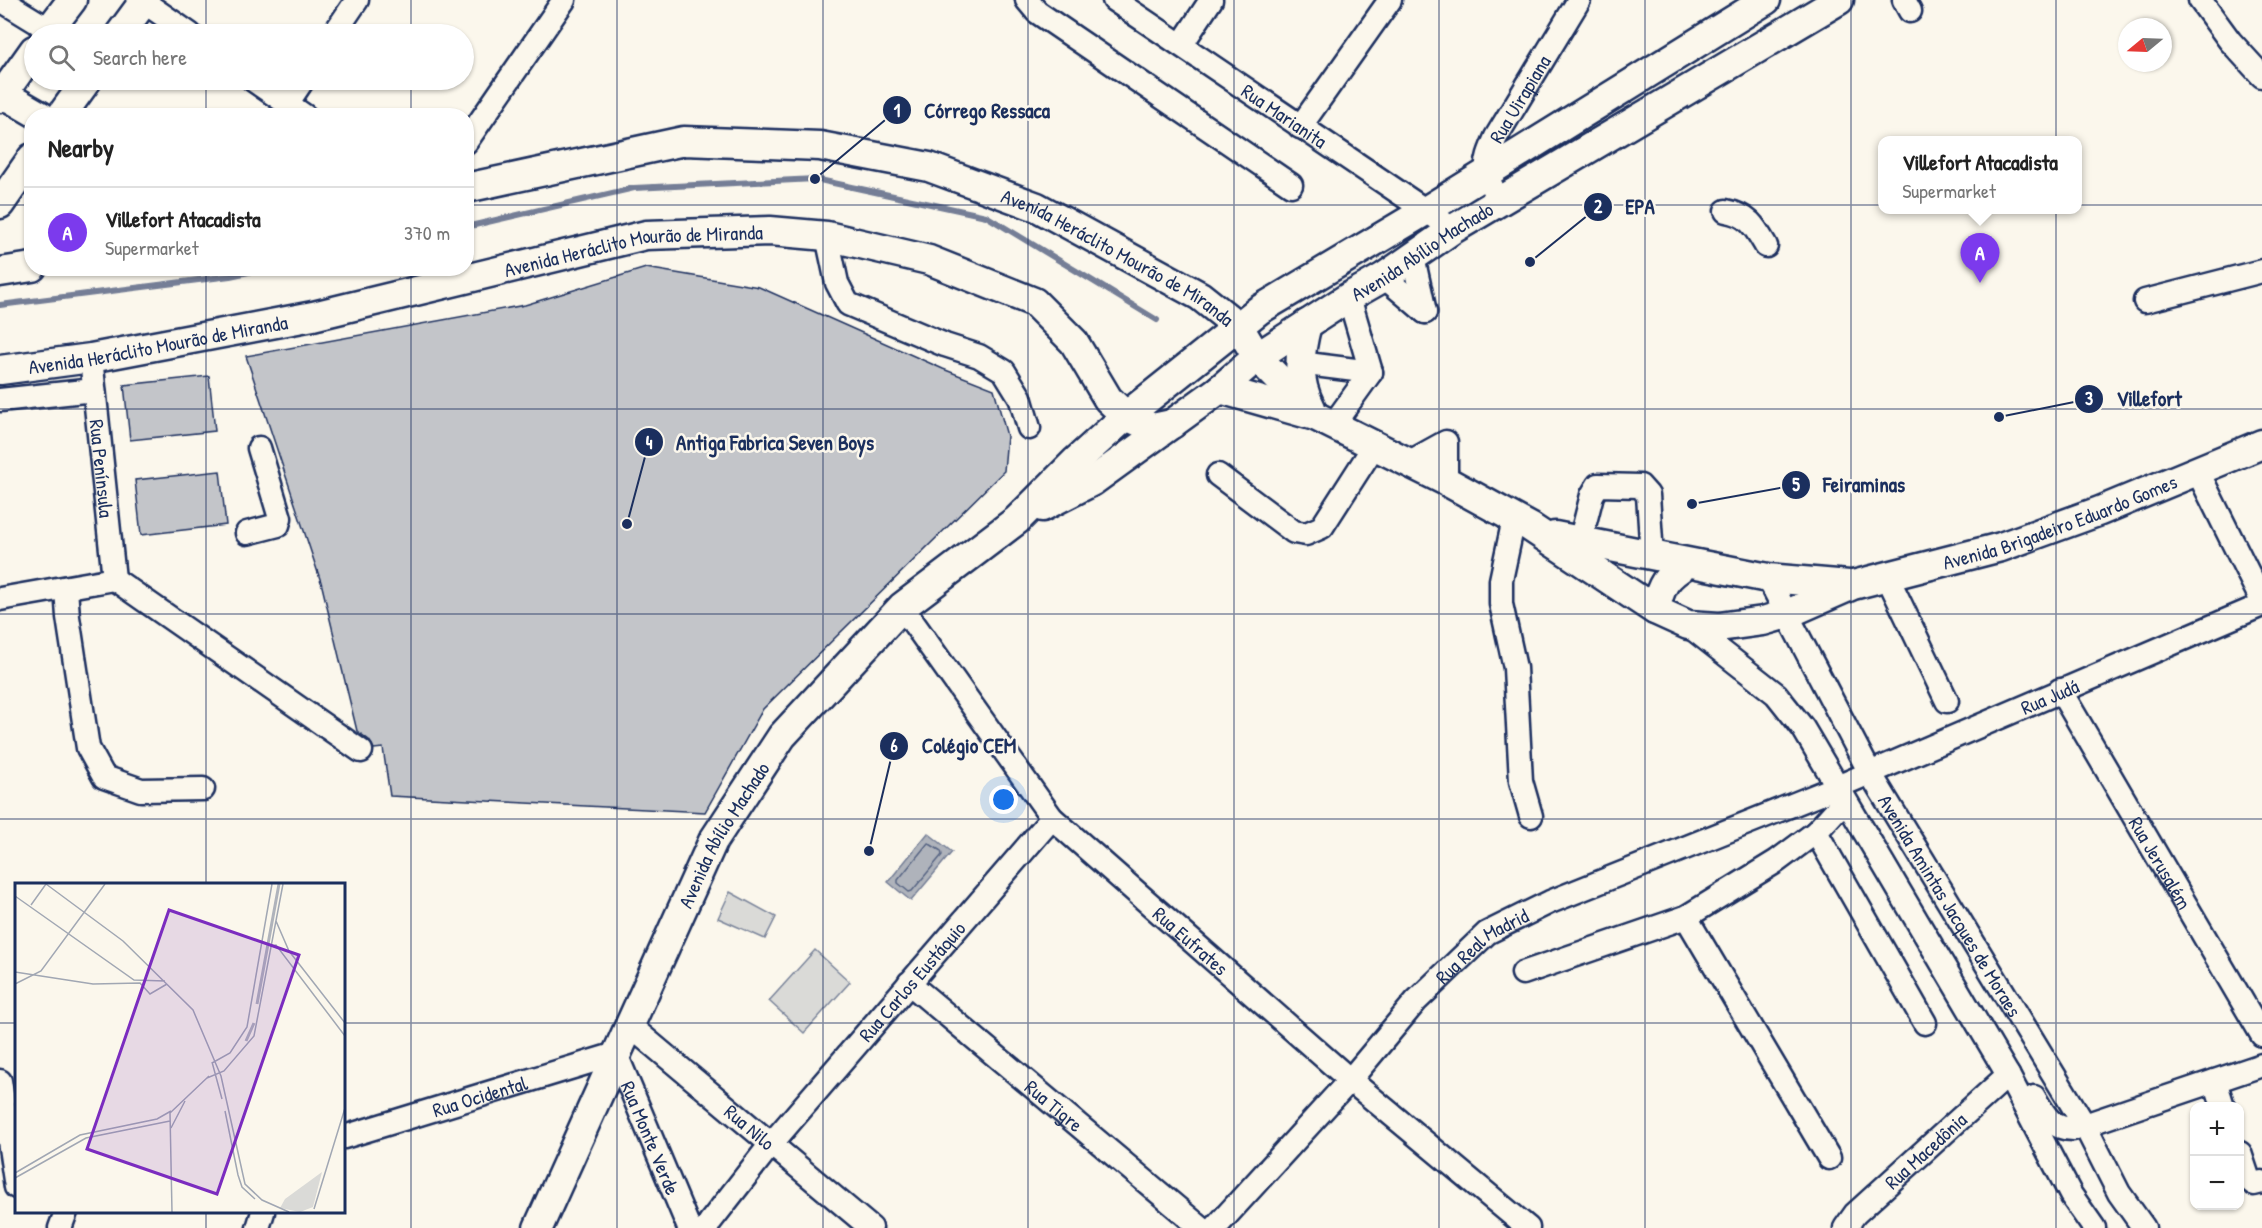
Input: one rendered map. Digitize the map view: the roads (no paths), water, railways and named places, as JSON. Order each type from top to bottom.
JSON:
[{"type":"main road","points":[[54,24],[72,0]]},
{"type":"main road","points":[[127,24],[143,0]]},
{"type":"main road","name":"Avenida Abílio Machado","points":[[538,1228],[713,841],[782,736],[902,607],[1017,520],[1076,461],[1126,416],[1249,319],[1766,0]]},
{"type":"main road","name":"Avenida Abílio Machado","points":[[1017,520],[1093,481],[1220,389],[1257,357],[1384,277],[1453,229],[1839,0]]},
{"type":"main road","points":[[24,65],[2,96],[25,108]]},
{"type":"main road","points":[[67,108],[80,90]]},
{"type":"main road","name":"Avenida Heráclito Mourão de Miranda","points":[[474,186],[684,141],[820,146],[928,167],[1037,207],[1200,296],[1249,319],[1257,357]]},
{"type":"main road","points":[[0,204],[24,170]]},
{"type":"main road","name":"Avenida Heráclito Mourão de Miranda","points":[[0,370],[91,358],[313,315],[646,235],[770,231],[827,236],[929,260],[1034,302],[1074,342],[1108,399],[1126,416],[1153,428],[1172,424]]},
{"type":"main road","points":[[1307,324],[1299,363],[1302,388],[1324,421]]},
{"type":"main road","name":"Avenida Brigadeiro Eduardo Gomes","points":[[1257,357],[1324,421]]},
{"type":"main road","name":"Avenida Brigadeiro Eduardo Gomes","points":[[1220,389],[1324,421],[1446,481],[1525,525],[1655,610],[1688,625],[1719,627],[1787,614],[1853,585],[2010,544],[2198,472],[2262,444]]},
{"type":"main road","name":"Avenida Brigadeiro Eduardo Gomes","points":[[1525,525],[1580,542],[1768,578],[1853,585]]},
{"type":"main road","points":[[1655,610],[1664,582],[1671,573],[1688,563]]},
{"type":"street","points":[[1,0],[28,24]]},
{"type":"street","points":[[143,0],[176,24]]},
{"type":"street","points":[[340,24],[357,0]]},
{"type":"street","points":[[474,130],[564,0]]},
{"type":"street","points":[[1027,0],[1037,12],[1292,185]]},
{"type":"street","name":"Rua Marianita","points":[[1114,0],[1453,229]]},
{"type":"street","points":[[1182,44],[1211,0]]},
{"type":"street","points":[[1300,127],[1390,0]]},
{"type":"street","name":"Rua Uirapiana","points":[[1486,174],[1486,159],[1496,137],[1579,0]]},
{"type":"street","points":[[2200,0],[2230,41],[2262,76]]},
{"type":"street","points":[[267,90],[293,108]]},
{"type":"street","points":[[296,108],[301,90]]},
{"type":"street","points":[[1486,174],[1499,202]]},
{"type":"street","points":[[1726,211],[1740,213],[1754,225],[1766,246]]},
{"type":"street","points":[[827,236],[837,283],[848,304],[945,345],[979,356],[1004,371],[1020,397],[1029,428]]},
{"type":"street","points":[[1384,277],[1425,312],[1413,257]]},
{"type":"street","points":[[2145,301],[2262,271]]},
{"type":"street","points":[[1349,297],[1371,372]]},
{"type":"street","name":"Rua Península","points":[[91,358],[114,579]]},
{"type":"street","points":[[1299,363],[1371,372]]},
{"type":"street","points":[[1324,421],[1371,372]]},
{"type":"street","points":[[0,400],[94,390]]},
{"type":"street","points":[[1218,475],[1294,532],[1306,534],[1322,527],[1374,446]]},
{"type":"street","points":[[246,533],[278,525],[280,518],[259,448]]},
{"type":"street","points":[[2198,472],[2262,603]]},
{"type":"street","points":[[1580,542],[1592,495],[1598,486],[1640,486],[1648,495],[1652,556]]},
{"type":"street","points":[[1525,525],[1501,580],[1501,604],[1515,668],[1521,782],[1531,816]]},
{"type":"street","points":[[1887,576],[1947,701]]},
{"type":"street","name":"Avenida Amintas Jacques de Moraes","points":[[1768,578],[1870,772],[2085,1126],[2119,1192],[2144,1228]]},
{"type":"street","points":[[0,599],[114,579],[361,751]]},
{"type":"street","points":[[66,588],[68,617],[88,748],[104,777],[141,790],[203,789]]},
{"type":"street","name":"Rua Judá","points":[[1841,794],[1870,772],[2262,603]]},
{"type":"street","name":"Rua Eufrates","points":[[902,607],[1052,818],[1350,1080],[1528,1228]]},
{"type":"street","name":"Avenida Amintas Jacques de Moraes","points":[[1688,625],[1776,694],[1803,728],[2008,1075],[2071,1195],[2094,1228]]},
{"type":"street","name":"Rua Jerusalém","points":[[2060,690],[2262,1035]]},
{"type":"street","points":[[1523,973],[1686,917],[1777,861],[1816,832],[1841,794]]},
{"type":"street","name":"Rua Real Madrid","points":[[1215,1228],[1350,1080],[1416,1001],[1487,933],[1550,902],[1841,794]]},
{"type":"street","name":"Rua Carlos Eustáquio","points":[[771,1144],[1052,818]]},
{"type":"street","points":[[1816,832],[1926,1023]]},
{"type":"street","points":[[1686,917],[1829,1158]]},
{"type":"street","name":"Rua Tigre","points":[[909,983],[1201,1228]]},
{"type":"street","name":"Rua Nilo","points":[[629,1025],[871,1228]]},
{"type":"street","name":"Rua Ocidental","points":[[345,1137],[616,1054]]},
{"type":"street","name":"Rua Monte Verde","points":[[616,1054],[687,1224]]},
{"type":"street","points":[[2008,1075],[2022,1083],[2032,1094],[2045,1116],[2054,1125],[2063,1129],[2085,1126],[2262,1065]]},
{"type":"street","name":"Rua Macedônia","points":[[1845,1228],[1855,1214],[2008,1075]]},
{"type":"street","points":[[0,1081],[15,1180]]},
{"type":"street","points":[[2215,1081],[2221,1102]]},
{"type":"street","points":[[707,1228],[771,1144]]},
{"type":"street","points":[[2241,1156],[2249,1180],[2254,1184],[2262,1182]]},
{"type":"street","points":[[0,1191],[15,1187]]},
{"type":"street","points":[[60,1228],[66,1213]]},
{"type":"street","points":[[258,1228],[263,1213]]},
{"type":"water","points":[[928,833],[952,852],[911,901],[888,882]]},
{"type":"waterway","points":[[474,225],[634,188],[815,179],[986,216],[1157,320]]},
{"type":"waterway","points":[[0,305],[230,276]]},
{"type":"place","name":"Córrego Ressaca","points":[[815,179]]},
{"type":"place","name":"EPA","points":[[1530,262]]},
{"type":"place","name":"Villefort Atacadista","points":[[1980,283]]},
{"type":"place","name":"Villefort","points":[[1999,417]]},
{"type":"place","name":"Feiraminas","points":[[1692,504]]},
{"type":"place","name":"Antiga Fabrica Seven Boys","points":[[627,524]]},
{"type":"place","name":"Colégio CEM","points":[[869,851]]}]
